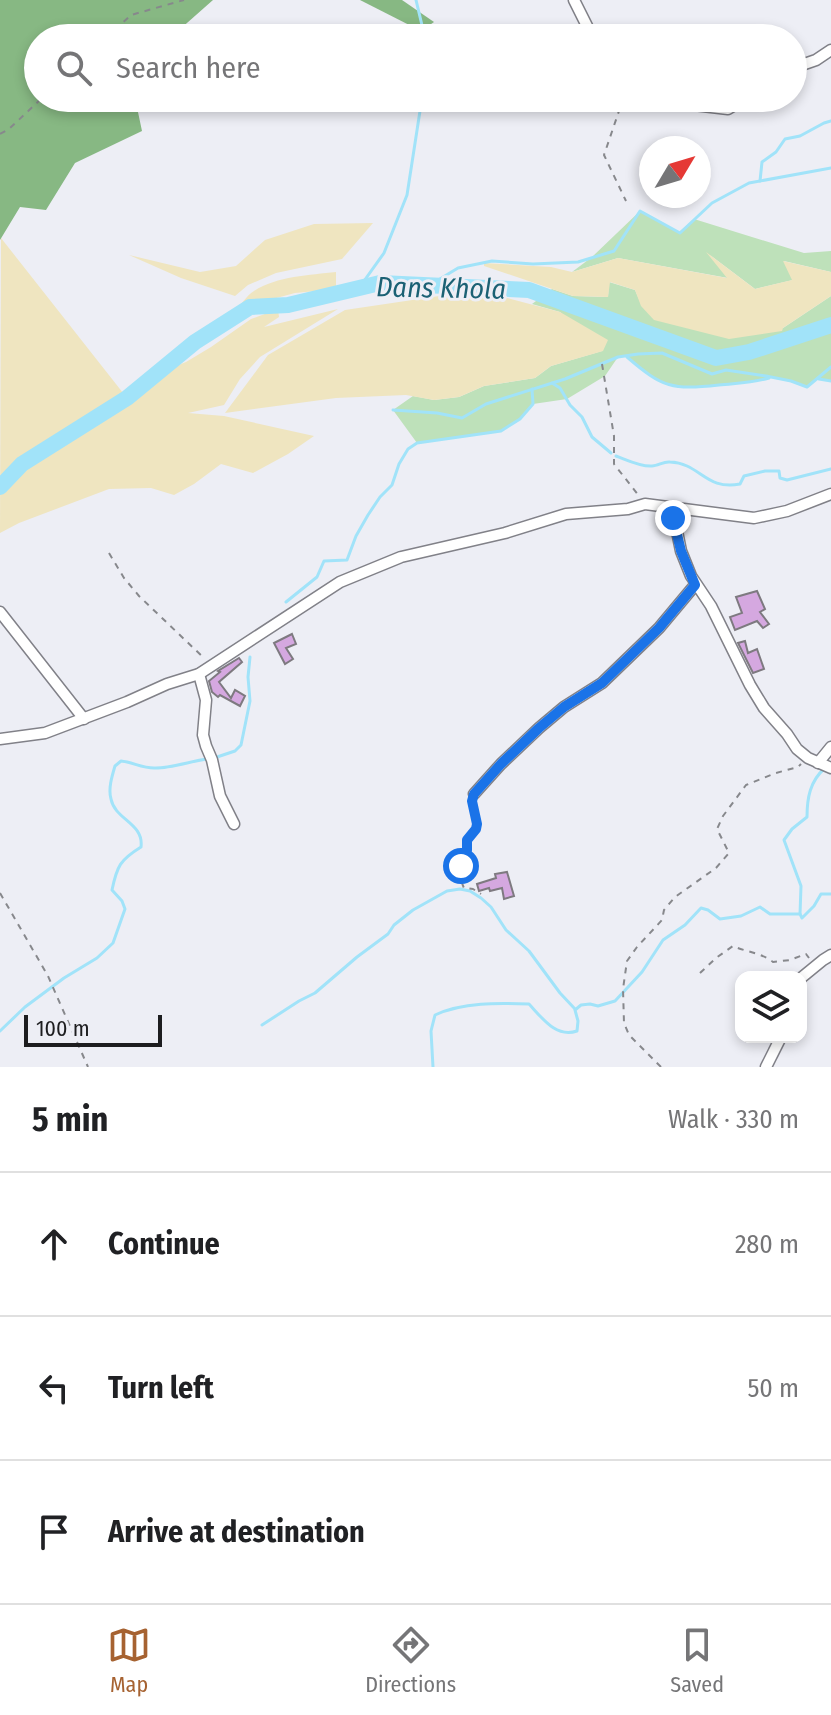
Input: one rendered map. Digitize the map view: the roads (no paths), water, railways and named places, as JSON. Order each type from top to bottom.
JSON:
[{"type":"street","points":[[574,0],[586,24]]},
{"type":"street","points":[[807,63],[831,50]]},
{"type":"street","points":[[0,739],[45,733],[199,674],[340,582],[401,557],[505,533],[566,514],[628,509],[645,504],[754,518],[787,511],[831,494]]},
{"type":"street","points":[[672,507],[681,551],[695,585],[711,606],[732,652],[764,708],[797,749],[831,768]]},
{"type":"street","points":[[474,794],[539,728],[564,707],[602,683],[659,628],[695,585]]},
{"type":"street","points":[[0,612],[84,719]]},
{"type":"street","points":[[199,674],[206,700],[203,735],[220,796],[234,824]]},
{"type":"street","points":[[813,760],[831,747]]},
{"type":"street","points":[[807,973],[831,955]]},
{"type":"street","points":[[766,1067],[778,1043]]},
{"type":"waterway","points":[[416,0],[422,24]]},
{"type":"waterway","points":[[359,288],[384,253],[407,195],[420,112]]},
{"type":"waterway","points":[[760,181],[762,162],[776,152],[785,139],[800,136],[831,121]]},
{"type":"waterway","points":[[430,285],[458,268],[492,261],[533,264],[578,262],[614,251],[640,211],[680,233],[712,203],[749,183],[831,168]]},
{"type":"waterway","name":"Dans Khola","points":[[0,487],[22,464],[127,398],[195,342],[250,307],[288,305],[380,283],[529,290],[716,358],[749,352],[831,325]]},
{"type":"waterway","points":[[393,410],[462,418],[486,404],[565,379],[618,357],[638,354],[662,353],[712,374],[726,370],[791,381],[807,387],[831,367]]},
{"type":"waterway","points":[[627,357],[660,381],[679,387],[769,378]]},
{"type":"waterway","points":[[819,379],[831,381]]},
{"type":"waterway","points":[[552,383],[560,388],[582,417],[592,437],[611,453]]},
{"type":"waterway","points":[[286,602],[317,577],[324,561],[347,560],[356,536],[380,497],[392,485],[408,449],[417,443],[501,431],[520,419],[533,404],[532,389]]},
{"type":"waterway","points":[[616,456],[648,466],[668,462],[680,464],[719,484],[728,485],[740,484],[744,476],[765,471],[779,471],[780,478],[787,480],[831,469]]},
{"type":"waterway","points":[[214,758],[235,751],[241,745],[250,701],[250,657]]},
{"type":"waterway","points":[[0,1031],[25,1007],[97,958],[113,943],[125,909],[112,890],[116,875],[120,864],[141,847],[138,832],[118,812],[111,799],[110,787],[115,766],[121,761],[159,768],[207,759]]},
{"type":"waterway","points":[[800,914],[801,886],[784,840],[807,817],[810,790],[825,768]]},
{"type":"waterway","points":[[262,1025],[315,993],[413,910],[447,891],[460,889],[470,891],[491,907],[506,930],[529,951],[575,1009]]},
{"type":"waterway","points":[[433,1067],[431,1031],[435,1015],[469,1006],[529,1004],[556,1029],[577,1031],[575,1010],[581,1005],[598,1006],[615,1001],[642,972],[663,940],[685,925],[701,908],[720,919],[741,916],[760,907],[770,914],[800,914],[802,918],[821,894],[831,894]]}]
